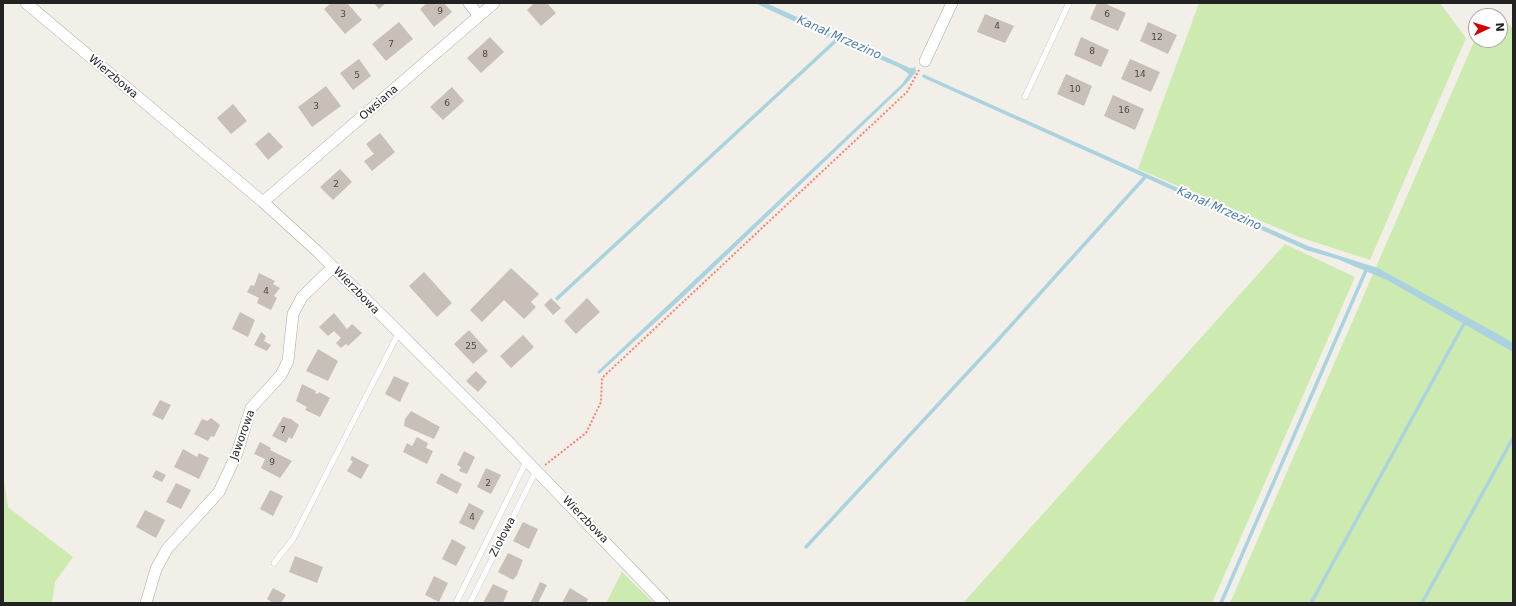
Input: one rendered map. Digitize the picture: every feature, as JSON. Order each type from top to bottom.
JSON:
[{"type":"street","name":"Wierzbowa","points":[[26,3],[263,202],[333,267],[398,334],[527,460],[664,603]]},
{"type":"street","points":[[469,3],[479,16]]},
{"type":"street","name":"Owsiana","points":[[263,202],[494,3]]},
{"type":"street","points":[[925,61],[952,3]]},
{"type":"street","name":"Jaworowa","points":[[146,603],[156,569],[167,549],[219,492],[237,453],[251,408],[281,375],[288,361],[293,314],[302,297],[333,267]]},
{"type":"lane","points":[[1025,97],[1069,3]]},
{"type":"lane","points":[[274,563],[293,539],[398,334]]},
{"type":"lane","points":[[456,603],[527,460]]},
{"type":"lane","name":"Ziołowa","points":[[470,603],[537,471]]},
{"type":"path","points":[[537,471],[552,461],[586,433],[601,402],[602,378],[907,92],[925,61]]},
{"type":"green space","points":[[1199,3],[1440,3],[1466,38],[1370,260],[1299,237],[1138,169]]},
{"type":"green space","points":[[1508,24],[1513,29],[1513,603],[1230,603],[1471,48],[1508,48]]},
{"type":"green space","points":[[1285,244],[1355,277],[1212,603],[963,603]]},
{"type":"green space","points":[[3,473],[8,507],[73,557],[55,582],[52,603],[3,603]]},
{"type":"green space","points":[[622,572],[654,603],[606,603]]},
{"type":"water","name":"Kanał Mrzezino","points":[[755,3],[766,3],[910,68],[914,68],[915,66],[916,72],[906,84],[682,298],[599,374],[597,372],[902,84],[909,74],[900,68],[838,41],[557,301],[555,298],[834,40]]},
{"type":"water","name":"Kanał Mrzezino","points":[[923,74],[1308,246],[1378,268],[1505,338],[1513,343],[1513,352],[1387,280],[1337,259],[1306,250],[926,79],[922,77]]},
{"type":"building","points":[[331,3],[347,3],[362,20],[345,34],[324,9]]},
{"type":"building","points":[[374,3],[386,3],[379,9]]},
{"type":"building","points":[[427,3],[444,3],[452,12],[434,27],[420,9]]},
{"type":"building","points":[[534,3],[547,3],[556,13],[541,26],[527,10]]},
{"type":"building","points":[[1097,3],[1104,3],[1126,13],[1118,31],[1090,19]]},
{"type":"building","points":[[985,14],[1014,26],[1005,43],[977,32]]},
{"type":"building","points":[[399,22],[413,39],[386,61],[372,44]]},
{"type":"building","points":[[1148,22],[1177,35],[1168,54],[1140,41]]},
{"type":"building","points":[[490,37],[504,52],[481,73],[467,58]]},
{"type":"building","points":[[1081,37],[1109,50],[1101,67],[1074,55]]},
{"type":"building","points":[[359,59],[371,76],[353,90],[340,73]]},
{"type":"building","points":[[1130,59],[1160,72],[1151,92],[1121,79]]},
{"type":"building","points":[[1066,74],[1092,86],[1084,106],[1057,94]]},
{"type":"building","points":[[326,86],[341,106],[312,127],[298,107]]},
{"type":"building","points":[[452,87],[464,101],[443,120],[430,107]]},
{"type":"building","points":[[1113,95],[1144,109],[1135,130],[1104,116]]},
{"type":"building","points":[[233,104],[247,121],[231,134],[217,118]]},
{"type":"building","points":[[269,132],[283,147],[268,160],[255,144]]},
{"type":"building","points":[[380,133],[395,152],[372,171],[364,161],[374,154],[366,144]]},
{"type":"building","points":[[340,169],[352,182],[333,200],[320,187]]},
{"type":"building","points":[[511,268],[539,294],[531,302],[536,307],[524,319],[504,300],[482,322],[470,310]]},
{"type":"building","points":[[424,272],[452,303],[437,317],[409,286]]},
{"type":"building","points":[[259,273],[275,281],[273,284],[280,288],[274,296],[277,298],[271,310],[257,303],[259,298],[247,292],[251,285],[254,286]]},
{"type":"building","points":[[551,298],[561,308],[553,315],[544,305]]},
{"type":"building","points":[[587,298],[600,312],[576,334],[564,321]]},
{"type":"building","points":[[240,312],[255,320],[248,337],[232,329]]},
{"type":"building","points":[[334,313],[347,329],[352,324],[362,333],[348,346],[346,344],[341,348],[336,343],[341,338],[334,331],[328,336],[319,327]]},
{"type":"building","points":[[469,330],[488,351],[473,364],[454,344]]},
{"type":"building","points":[[261,332],[266,336],[264,341],[271,345],[267,351],[254,345]]},
{"type":"building","points":[[523,335],[534,347],[511,368],[500,356]]},
{"type":"building","points":[[318,349],[338,361],[328,381],[306,371]]},
{"type":"building","points":[[476,371],[487,382],[478,392],[466,381]]},
{"type":"building","points":[[394,376],[409,383],[400,402],[385,394]]},
{"type":"building","points":[[302,384],[316,391],[315,393],[318,394],[319,392],[330,398],[320,417],[305,410],[307,407],[296,401]]},
{"type":"building","points":[[160,400],[171,405],[163,420],[152,415]]},
{"type":"building","points":[[411,411],[440,427],[434,439],[404,426],[405,419]]},
{"type":"building","points":[[283,417],[291,419],[299,425],[292,439],[289,437],[286,443],[272,436]]},
{"type":"building","points":[[211,418],[220,425],[214,437],[211,436],[208,441],[194,434],[202,419],[207,421]]},
{"type":"building","points":[[417,437],[428,443],[426,448],[433,451],[427,464],[403,452],[407,443],[412,446]]},
{"type":"building","points":[[260,442],[271,448],[270,450],[292,461],[280,478],[261,468],[265,459],[254,454]]},
{"type":"building","points":[[183,449],[197,457],[199,453],[209,458],[199,479],[174,467]]},
{"type":"building","points":[[464,451],[475,457],[467,474],[459,471],[461,467],[457,465]]},
{"type":"building","points":[[352,456],[369,465],[361,479],[347,471],[353,461],[350,460]]},
{"type":"building","points":[[486,468],[501,475],[491,494],[477,487]]},
{"type":"building","points":[[156,470],[166,475],[162,482],[152,477]]},
{"type":"building","points":[[441,473],[462,484],[457,494],[436,483]]},
{"type":"building","points":[[176,483],[191,490],[181,509],[166,502]]},
{"type":"building","points":[[270,490],[283,496],[273,516],[260,509]]},
{"type":"building","points":[[469,503],[484,511],[474,530],[459,523]]},
{"type":"building","points":[[145,510],[165,520],[156,538],[136,527]]},
{"type":"building","points":[[523,522],[538,529],[529,549],[513,541]]},
{"type":"building","points":[[452,539],[466,547],[456,566],[442,559]]},
{"type":"building","points":[[508,553],[523,560],[517,575],[513,580],[498,572]]},
{"type":"building","points":[[295,556],[323,567],[317,583],[289,572]]},
{"type":"building","points":[[434,576],[448,583],[439,602],[425,595]]},
{"type":"building","points":[[540,582],[547,585],[538,603],[533,603],[531,602]]},
{"type":"building","points":[[493,584],[508,591],[503,603],[483,603]]},
{"type":"building","points":[[273,588],[286,595],[281,603],[273,603],[267,599]]},
{"type":"building","points":[[570,588],[588,599],[586,603],[562,603]]},
{"type":"waterway","points":[[806,547],[997,341],[1146,176]]},
{"type":"waterway","points":[[1221,603],[1367,268]]},
{"type":"waterway","points":[[1311,603],[1466,320]]},
{"type":"waterway","points":[[1422,603],[1513,438]]}]
